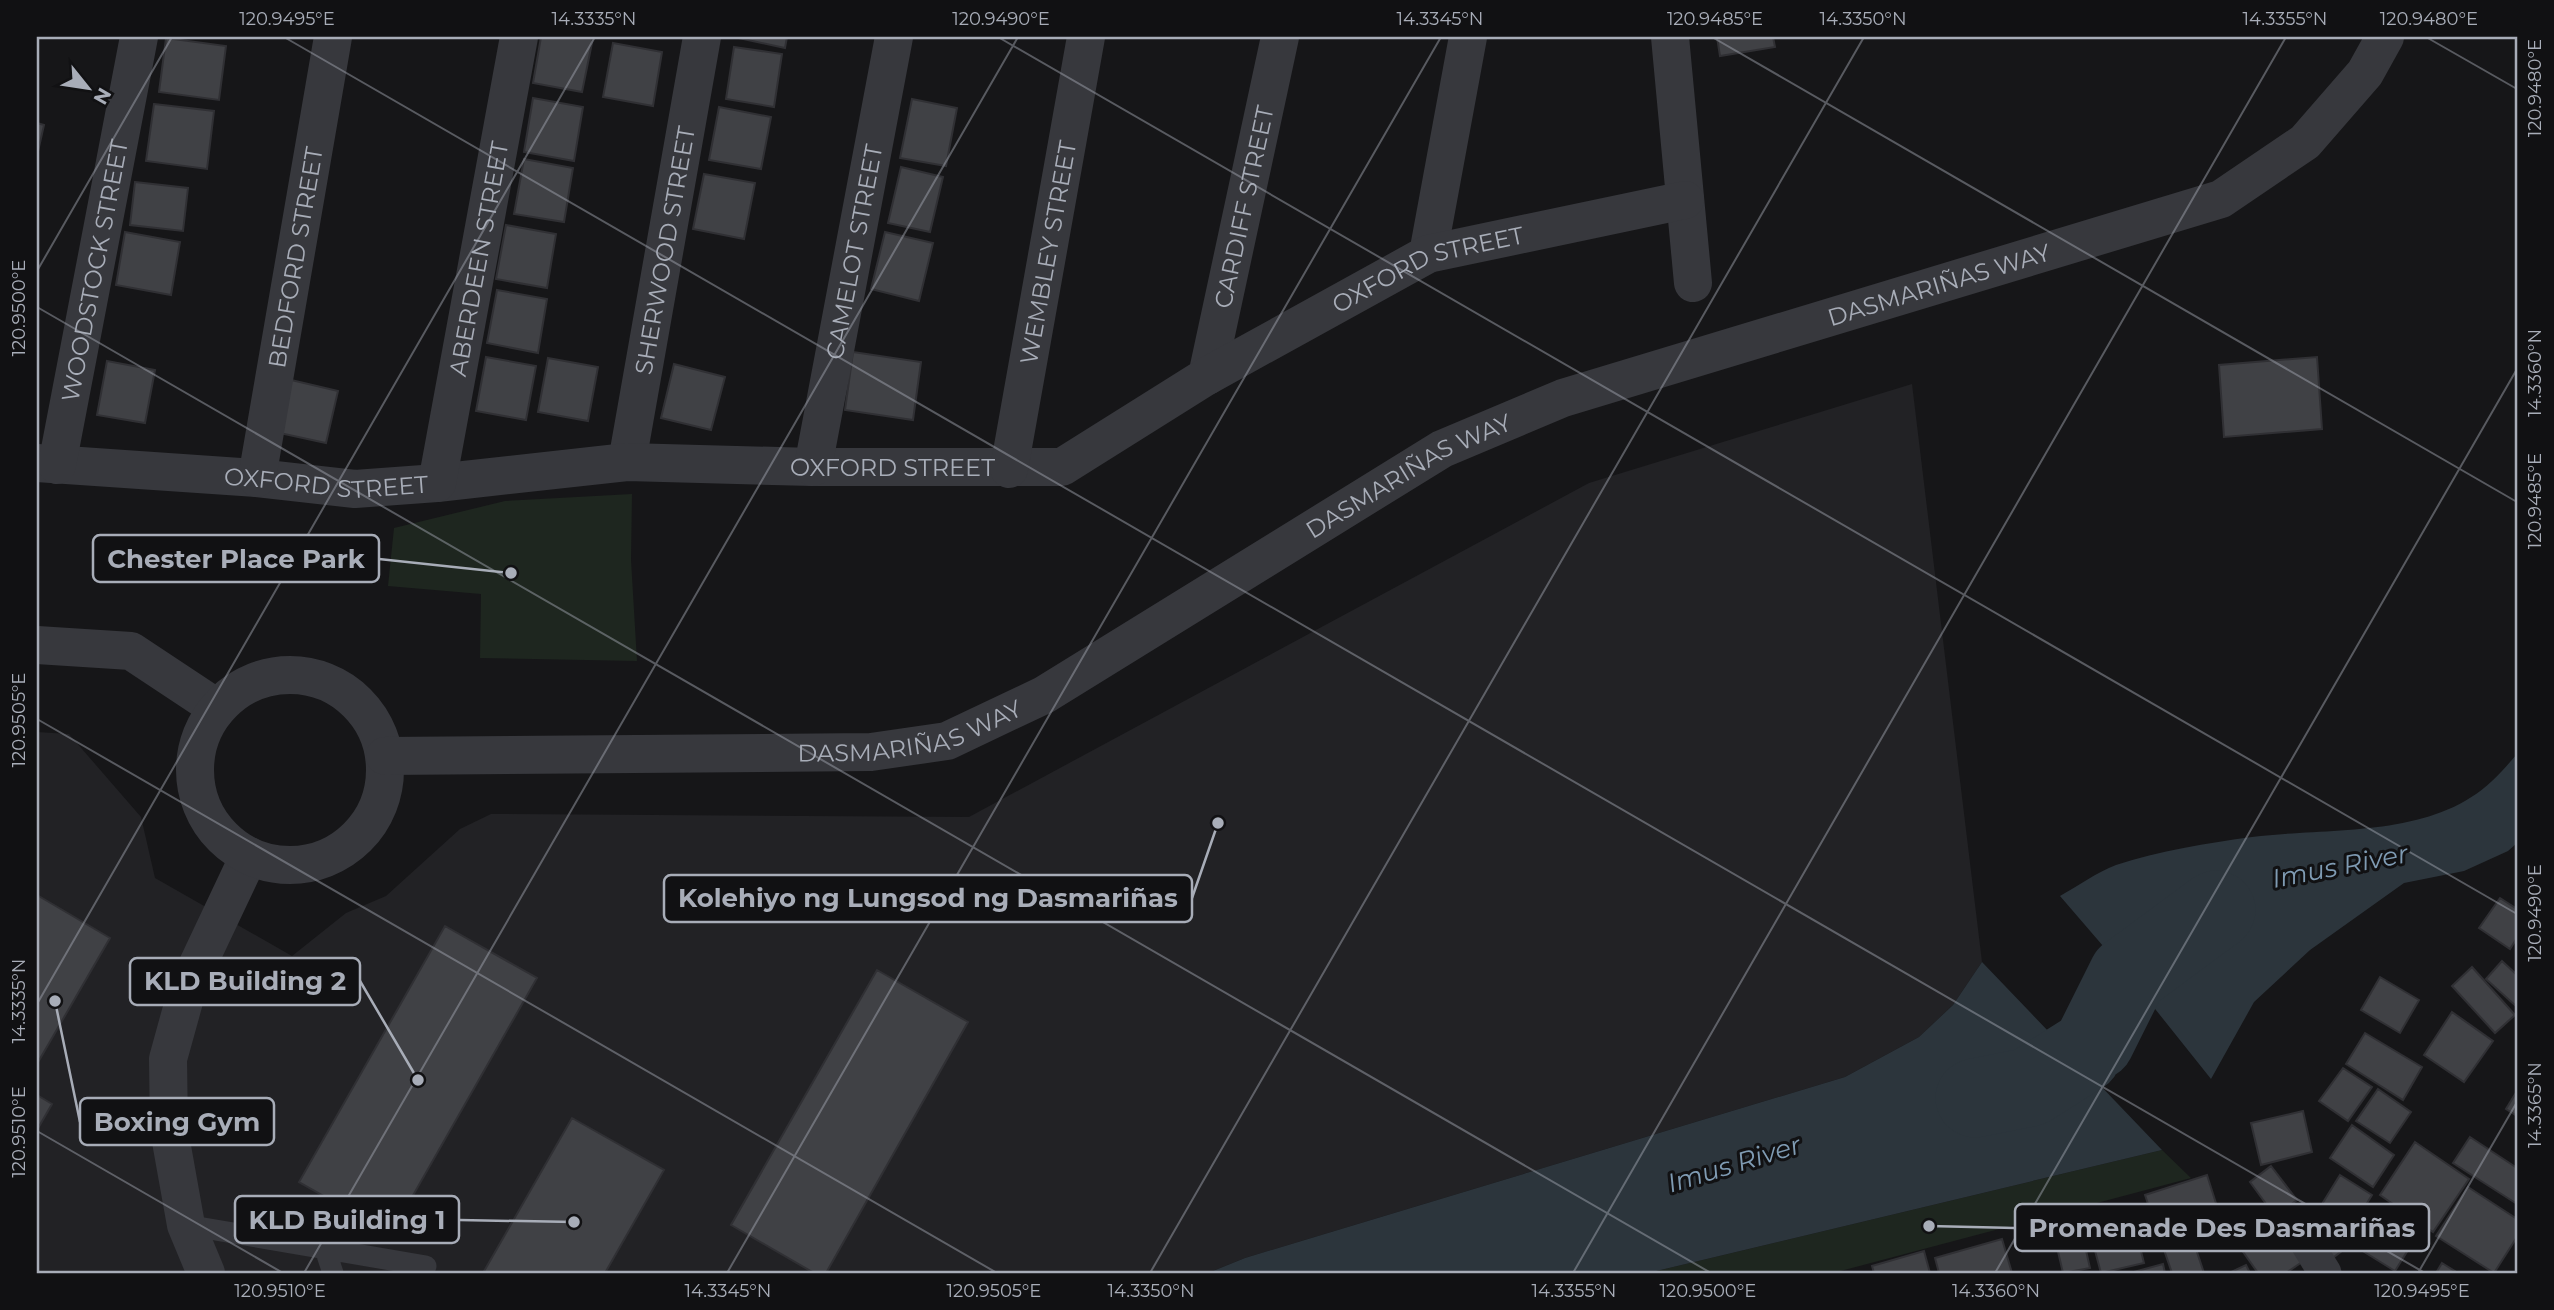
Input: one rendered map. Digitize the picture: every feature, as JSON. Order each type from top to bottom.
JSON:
[{"type":"street","name":"WOODSTOCK STREET","points":[[47,464],[139,37]]},
{"type":"street","name":"BEDFORD STREET","points":[[257,478],[333,37]]},
{"type":"street","name":"ABERDEEN STREET","points":[[437,483],[519,37]]},
{"type":"street","name":"SHERWOOD STREET","points":[[627,462],[702,37]]},
{"type":"street","name":"CAMELOT STREET","points":[[813,467],[894,37]]},
{"type":"street","name":"WEMBLEY STREET","points":[[1009,469],[1086,37]]},
{"type":"street","name":"CARDIFF STREET","points":[[1207,376],[1280,37]]},
{"type":"street","points":[[1427,254],[1468,37]]},
{"type":"street","points":[[1670,37],[1693,283]]},
{"type":"street","name":"DASMARIÑAS WAY","points":[[385,756],[871,752],[947,741],[1044,695],[1442,449],[1563,398],[2221,199],[2305,142],[2365,73],[2385,37]]},
{"type":"street","name":"OXFORD STREET","points":[[47,464],[257,478],[355,489],[437,483],[627,462],[813,467],[1062,467],[1207,376],[1427,254],[1685,200]]},
{"type":"street","points":[[37,645],[131,651],[217,708]]},
{"type":"street","points":[[289,674],[316,677],[341,689],[362,706],[376,729],[385,756],[385,781],[379,806],[366,828],[347,846],[324,859],[300,865],[274,864],[249,856],[225,840],[208,818],[197,790],[196,762],[203,734],[217,708],[238,691],[262,678],[289,674]]},
{"type":"street","points":[[206,1273],[186,1225],[169,1130],[168,1059],[189,983],[249,856]]},
{"type":"street","points":[[2293,1222],[2325,1273]]},
{"type":"lane","points":[[186,1225],[426,1266],[422,1273]]},
{"type":"lane","points":[[325,1249],[333,1273]]},
{"type":"shaded area","points":[[1912,384],[1982,962],[1953,1005],[1919,1037],[1845,1077],[1245,1258],[1208,1273],[37,1273],[37,732],[69,734],[141,817],[155,878],[292,956],[346,913],[386,896],[460,829],[491,814],[969,817],[1589,483]]},
{"type":"shaded area","points":[[632,494],[631,560],[637,661],[480,658],[481,594],[388,586],[394,528],[505,501]]},
{"type":"shaded area","points":[[2162,1150],[2191,1178],[1833,1273],[1648,1273]]},
{"type":"water","points":[[2517,754],[2517,843],[2508,851],[2464,871],[2404,883],[2310,950],[2254,1002],[2211,1079],[2128,975],[2060,896],[2109,868],[2166,852],[2252,837],[2378,827],[2410,822],[2440,813],[2467,800],[2492,781]]},
{"type":"water","points":[[1982,962],[2162,1150],[1648,1273],[1208,1273],[1245,1258],[1845,1077],[1919,1037],[1953,1005]]},
{"type":"building","points":[[541,37],[593,38],[582,92],[533,83]]},
{"type":"building","points":[[734,37],[787,37],[785,48]]},
{"type":"building","points":[[1717,37],[1773,37],[1775,47],[1720,56]]},
{"type":"building","points":[[166,38],[226,46],[219,100],[159,92]]},
{"type":"building","points":[[613,43],[662,52],[653,106],[603,97]]},
{"type":"building","points":[[734,47],[782,54],[774,107],[726,99]]},
{"type":"building","points":[[533,98],[583,107],[574,161],[524,152]]},
{"type":"building","points":[[912,99],[957,108],[946,166],[900,158]]},
{"type":"building","points":[[154,104],[214,111],[207,169],[146,161]]},
{"type":"building","points":[[719,107],[771,117],[761,169],[709,160]]},
{"type":"building","points":[[37,123],[44,125],[37,156]]},
{"type":"building","points":[[524,159],[573,168],[564,222],[514,214]]},
{"type":"building","points":[[901,167],[943,177],[930,232],[888,223]]},
{"type":"building","points":[[704,174],[755,183],[744,239],[693,229]]},
{"type":"building","points":[[135,182],[188,188],[183,231],[130,225]]},
{"type":"building","points":[[506,225],[556,234],[547,288],[496,279]]},
{"type":"building","points":[[125,232],[180,242],[171,295],[116,285]]},
{"type":"building","points":[[885,232],[933,243],[919,301],[871,289]]},
{"type":"building","points":[[497,290],[547,299],[538,353],[487,343]]},
{"type":"building","points":[[853,352],[921,362],[913,420],[845,410]]},
{"type":"building","points":[[486,357],[536,366],[526,420],[476,411]]},
{"type":"building","points":[[2317,357],[2322,429],[2224,437],[2219,365]]},
{"type":"building","points":[[548,358],[598,367],[588,421],[538,412]]},
{"type":"building","points":[[107,361],[155,370],[145,423],[97,415]]},
{"type":"building","points":[[674,364],[725,377],[711,430],[661,418]]},
{"type":"building","points":[[287,379],[338,391],[326,443],[275,432]]},
{"type":"building","points":[[37,895],[110,938],[37,1064]]},
{"type":"building","points":[[2500,898],[2517,909],[2517,938],[2510,949],[2479,928]]},
{"type":"building","points":[[445,926],[537,978],[391,1234],[299,1182]]},
{"type":"building","points":[[2502,961],[2517,975],[2517,1007],[2486,979]]},
{"type":"building","points":[[2472,967],[2515,1015],[2495,1033],[2452,986]]},
{"type":"building","points":[[877,970],[968,1022],[826,1273],[814,1273],[731,1225]]},
{"type":"building","points":[[2380,977],[2419,1000],[2400,1033],[2361,1010]]},
{"type":"building","points":[[2452,1012],[2493,1041],[2464,1082],[2424,1055]]},
{"type":"building","points":[[2365,1033],[2422,1067],[2403,1100],[2346,1064]]},
{"type":"building","points":[[2343,1068],[2372,1087],[2348,1121],[2319,1101]]},
{"type":"building","points":[[2378,1089],[2411,1112],[2390,1143],[2356,1121]]},
{"type":"building","points":[[2517,1091],[2517,1116],[2506,1109]]},
{"type":"building","points":[[37,1095],[52,1104],[37,1130]]},
{"type":"building","points":[[2303,1111],[2312,1152],[2261,1165],[2251,1123]]},
{"type":"building","points":[[572,1118],[664,1170],[605,1273],[483,1273]]},
{"type":"building","points":[[2352,1125],[2394,1155],[2373,1187],[2330,1158]]},
{"type":"building","points":[[2470,1137],[2517,1168],[2517,1204],[2453,1163]]},
{"type":"building","points":[[2415,1142],[2469,1179],[2433,1232],[2380,1195]]},
{"type":"building","points":[[2271,1166],[2297,1200],[2275,1216],[2250,1182]]},
{"type":"building","points":[[2207,1175],[2221,1219],[2160,1240],[2145,1195]]},
{"type":"building","points":[[2340,1175],[2372,1195],[2351,1229],[2319,1209]]},
{"type":"building","points":[[2468,1187],[2517,1219],[2517,1237],[2494,1273],[2436,1236]]},
{"type":"building","points":[[2130,1208],[2144,1263],[2101,1273],[2087,1221]]},
{"type":"building","points":[[2376,1209],[2418,1234],[2395,1271],[2353,1245]]},
{"type":"building","points":[[2080,1224],[2090,1268],[2063,1273],[2053,1230]]},
{"type":"building","points":[[2275,1224],[2302,1262],[2286,1273],[2258,1273],[2241,1249]]},
{"type":"building","points":[[2342,1224],[2355,1241],[2330,1260],[2317,1244]]},
{"type":"building","points":[[2190,1231],[2204,1273],[2172,1273],[2161,1241]]},
{"type":"building","points":[[2002,1239],[2012,1273],[1939,1273],[1935,1258]]},
{"type":"building","points":[[1924,1251],[1930,1273],[1874,1273],[1872,1266]]},
{"type":"building","points":[[2442,1263],[2458,1273],[2436,1273]]},
{"type":"building","points":[[2163,1264],[2165,1273],[2130,1273]]},
{"type":"building","points":[[2246,1265],[2250,1273],[2229,1273]]},
{"type":"waterway","name":"Imus River","points":[[2095,1041],[2128,975],[2216,910]]},
{"type":"waterway","name":"Imus River","points":[[1975,1098],[2030,1087],[2082,1054]]},
{"type":"place","name":"Chester Place Park","points":[[511,573]]},
{"type":"place","name":"Kolehiyo ng Lungsod ng Dasmariñas","points":[[1218,823]]},
{"type":"place","name":"Boxing Gym","points":[[55,1001]]},
{"type":"place","name":"KLD Building 2","points":[[418,1080]]},
{"type":"place","name":"KLD Building 1","points":[[574,1222]]},
{"type":"place","name":"Promenade Des Dasmariñas","points":[[1929,1226]]}]
